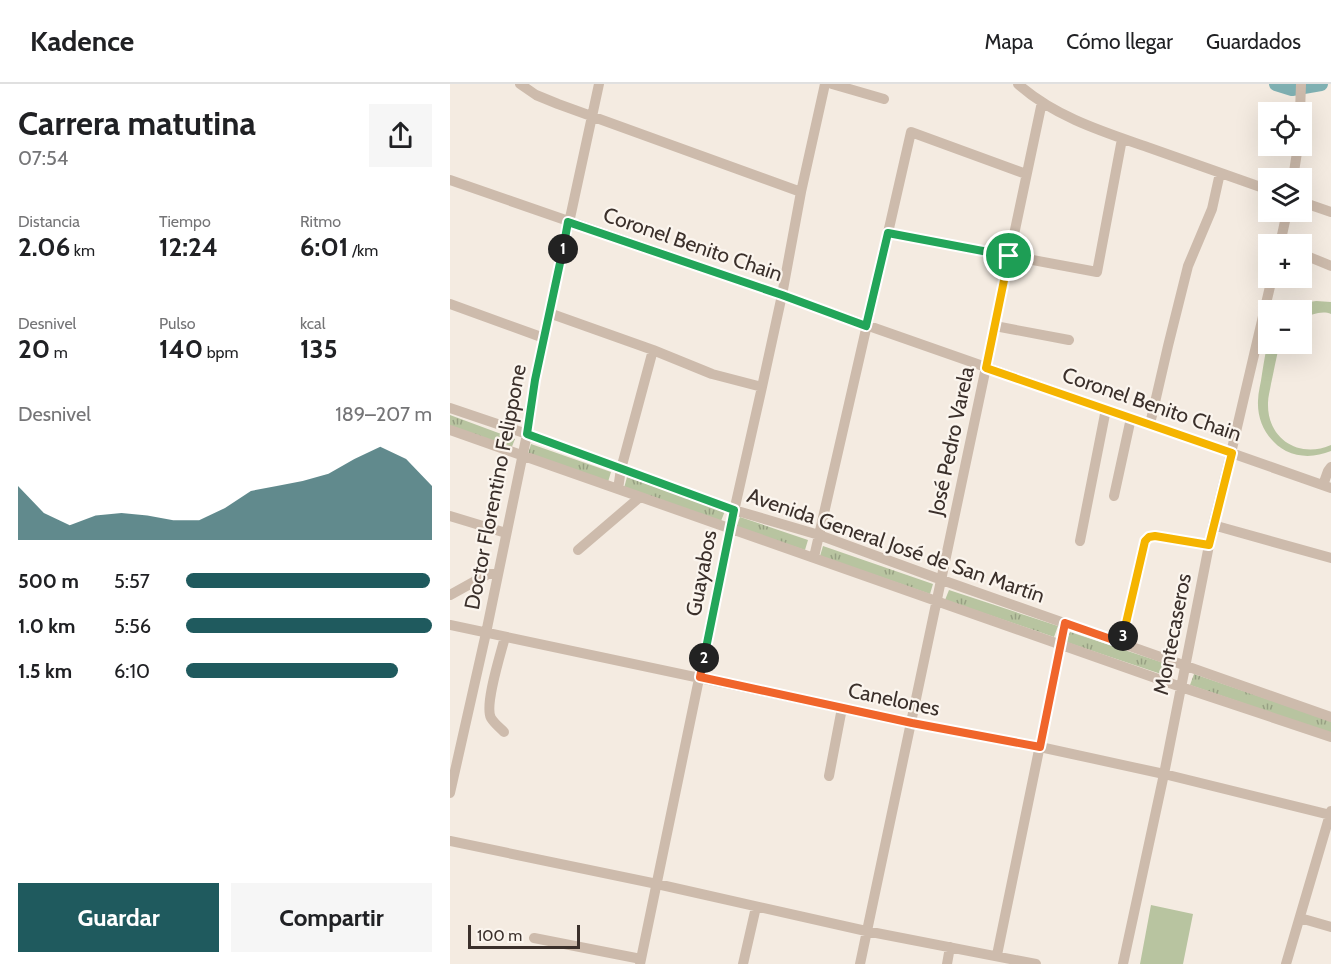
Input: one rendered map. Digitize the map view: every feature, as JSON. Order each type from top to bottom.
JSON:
[{"type":"street","points":[[520,84],[558,104],[801,192]]},
{"type":"street","name":"Doctor Florentino Felippone","points":[[450,793],[486,633],[527,434],[535,380],[599,84]]},
{"type":"street","name":"Guayabos","points":[[641,961],[730,528],[782,295],[801,192],[825,84]]},
{"type":"street","points":[[832,84],[884,99]]},
{"type":"street","points":[[1017,84],[1064,116],[1122,139],[1258,186]]},
{"type":"street","points":[[1300,102],[1301,84]]},
{"type":"street","name":"José Pedro Varela","points":[[860,964],[1042,102]]},
{"type":"street","points":[[814,557],[911,132],[1026,174]]},
{"type":"street","points":[[888,233],[1097,272],[1122,139]]},
{"type":"street","points":[[1150,424],[1188,266],[1216,198],[1220,173]]},
{"type":"street","name":"Coronel Benito Chain","points":[[450,180],[1327,487]]},
{"type":"street","points":[[1312,205],[1331,212]]},
{"type":"street","points":[[1312,258],[1331,266]]},
{"type":"street","name":"Montecaseros","points":[[1123,964],[1164,774],[1213,525],[1270,288]]},
{"type":"street","points":[[450,304],[544,338]]},
{"type":"street","points":[[549,313],[712,374],[762,387]]},
{"type":"street","points":[[995,326],[1069,340]]},
{"type":"street","points":[[618,489],[621,469],[653,350]]},
{"type":"street","name":"Avenida General José de San Martín","points":[[450,408],[734,510],[819,535],[1331,717]]},
{"type":"street","points":[[1080,542],[1106,409]]},
{"type":"street","points":[[1114,496],[1131,418]]},
{"type":"street","name":"Avenida General José de San Martín","points":[[450,430],[1181,687],[1331,737]]},
{"type":"street","points":[[1327,487],[1328,471],[1331,467]]},
{"type":"street","points":[[578,550],[640,497]]},
{"type":"street","points":[[450,516],[506,533]]},
{"type":"street","points":[[1213,525],[1331,558]]},
{"type":"street","points":[[1122,643],[1145,541],[1155,536],[1209,545]]},
{"type":"street","points":[[450,595],[488,574],[498,574]]},
{"type":"street","points":[[997,955],[1065,623]]},
{"type":"street","name":"Canelones","points":[[450,625],[912,723],[1040,747],[1330,813]]},
{"type":"street","points":[[504,732],[490,717],[489,709],[505,637]]},
{"type":"street","points":[[829,776],[842,708]]},
{"type":"street","points":[[1287,964],[1330,813]]},
{"type":"street","points":[[450,842],[657,884],[866,931],[1036,964]]},
{"type":"street","points":[[743,964],[756,907]]},
{"type":"street","points":[[1300,918],[1331,927]]},
{"type":"street","points":[[534,938],[641,961]]},
{"type":"street","points":[[947,964],[950,946]]},
{"type":"green space","points":[[1312,302],[1331,302],[1331,314],[1312,314]]},
{"type":"green space","points":[[1277,354],[1268,401],[1269,416],[1279,436],[1287,443],[1308,449],[1319,449],[1331,445],[1331,451],[1320,455],[1297,455],[1280,447],[1269,436],[1258,409],[1265,355]]},
{"type":"green space","points":[[450,415],[515,439],[511,449],[450,426]]},
{"type":"green space","points":[[531,444],[611,472],[608,482],[528,454]]},
{"type":"green space","points":[[627,477],[725,511],[721,521],[624,488]]},
{"type":"green space","points":[[740,517],[808,540],[805,550],[736,528]]},
{"type":"green space","points":[[823,546],[933,584],[930,594],[820,556]]},
{"type":"green space","points":[[949,590],[1058,626],[1054,637],[945,600]]},
{"type":"green space","points":[[1070,632],[1167,664],[1164,675],[1066,642]]},
{"type":"green space","points":[[1194,674],[1331,721],[1331,733],[1190,685]]},
{"type":"green space","points":[[1151,905],[1193,914],[1183,964],[1140,964]]},
{"type":"waterway","points":[[1276,84],[1292,89],[1321,84]]},
{"type":"route","points":[[568,222],[866,326],[888,233],[1009,256],[986,368],[1232,453],[1209,545],[1155,536],[1145,541],[1122,643],[1065,623],[1040,747],[912,723],[700,677],[734,510],[527,434],[535,380],[568,222]]}]
